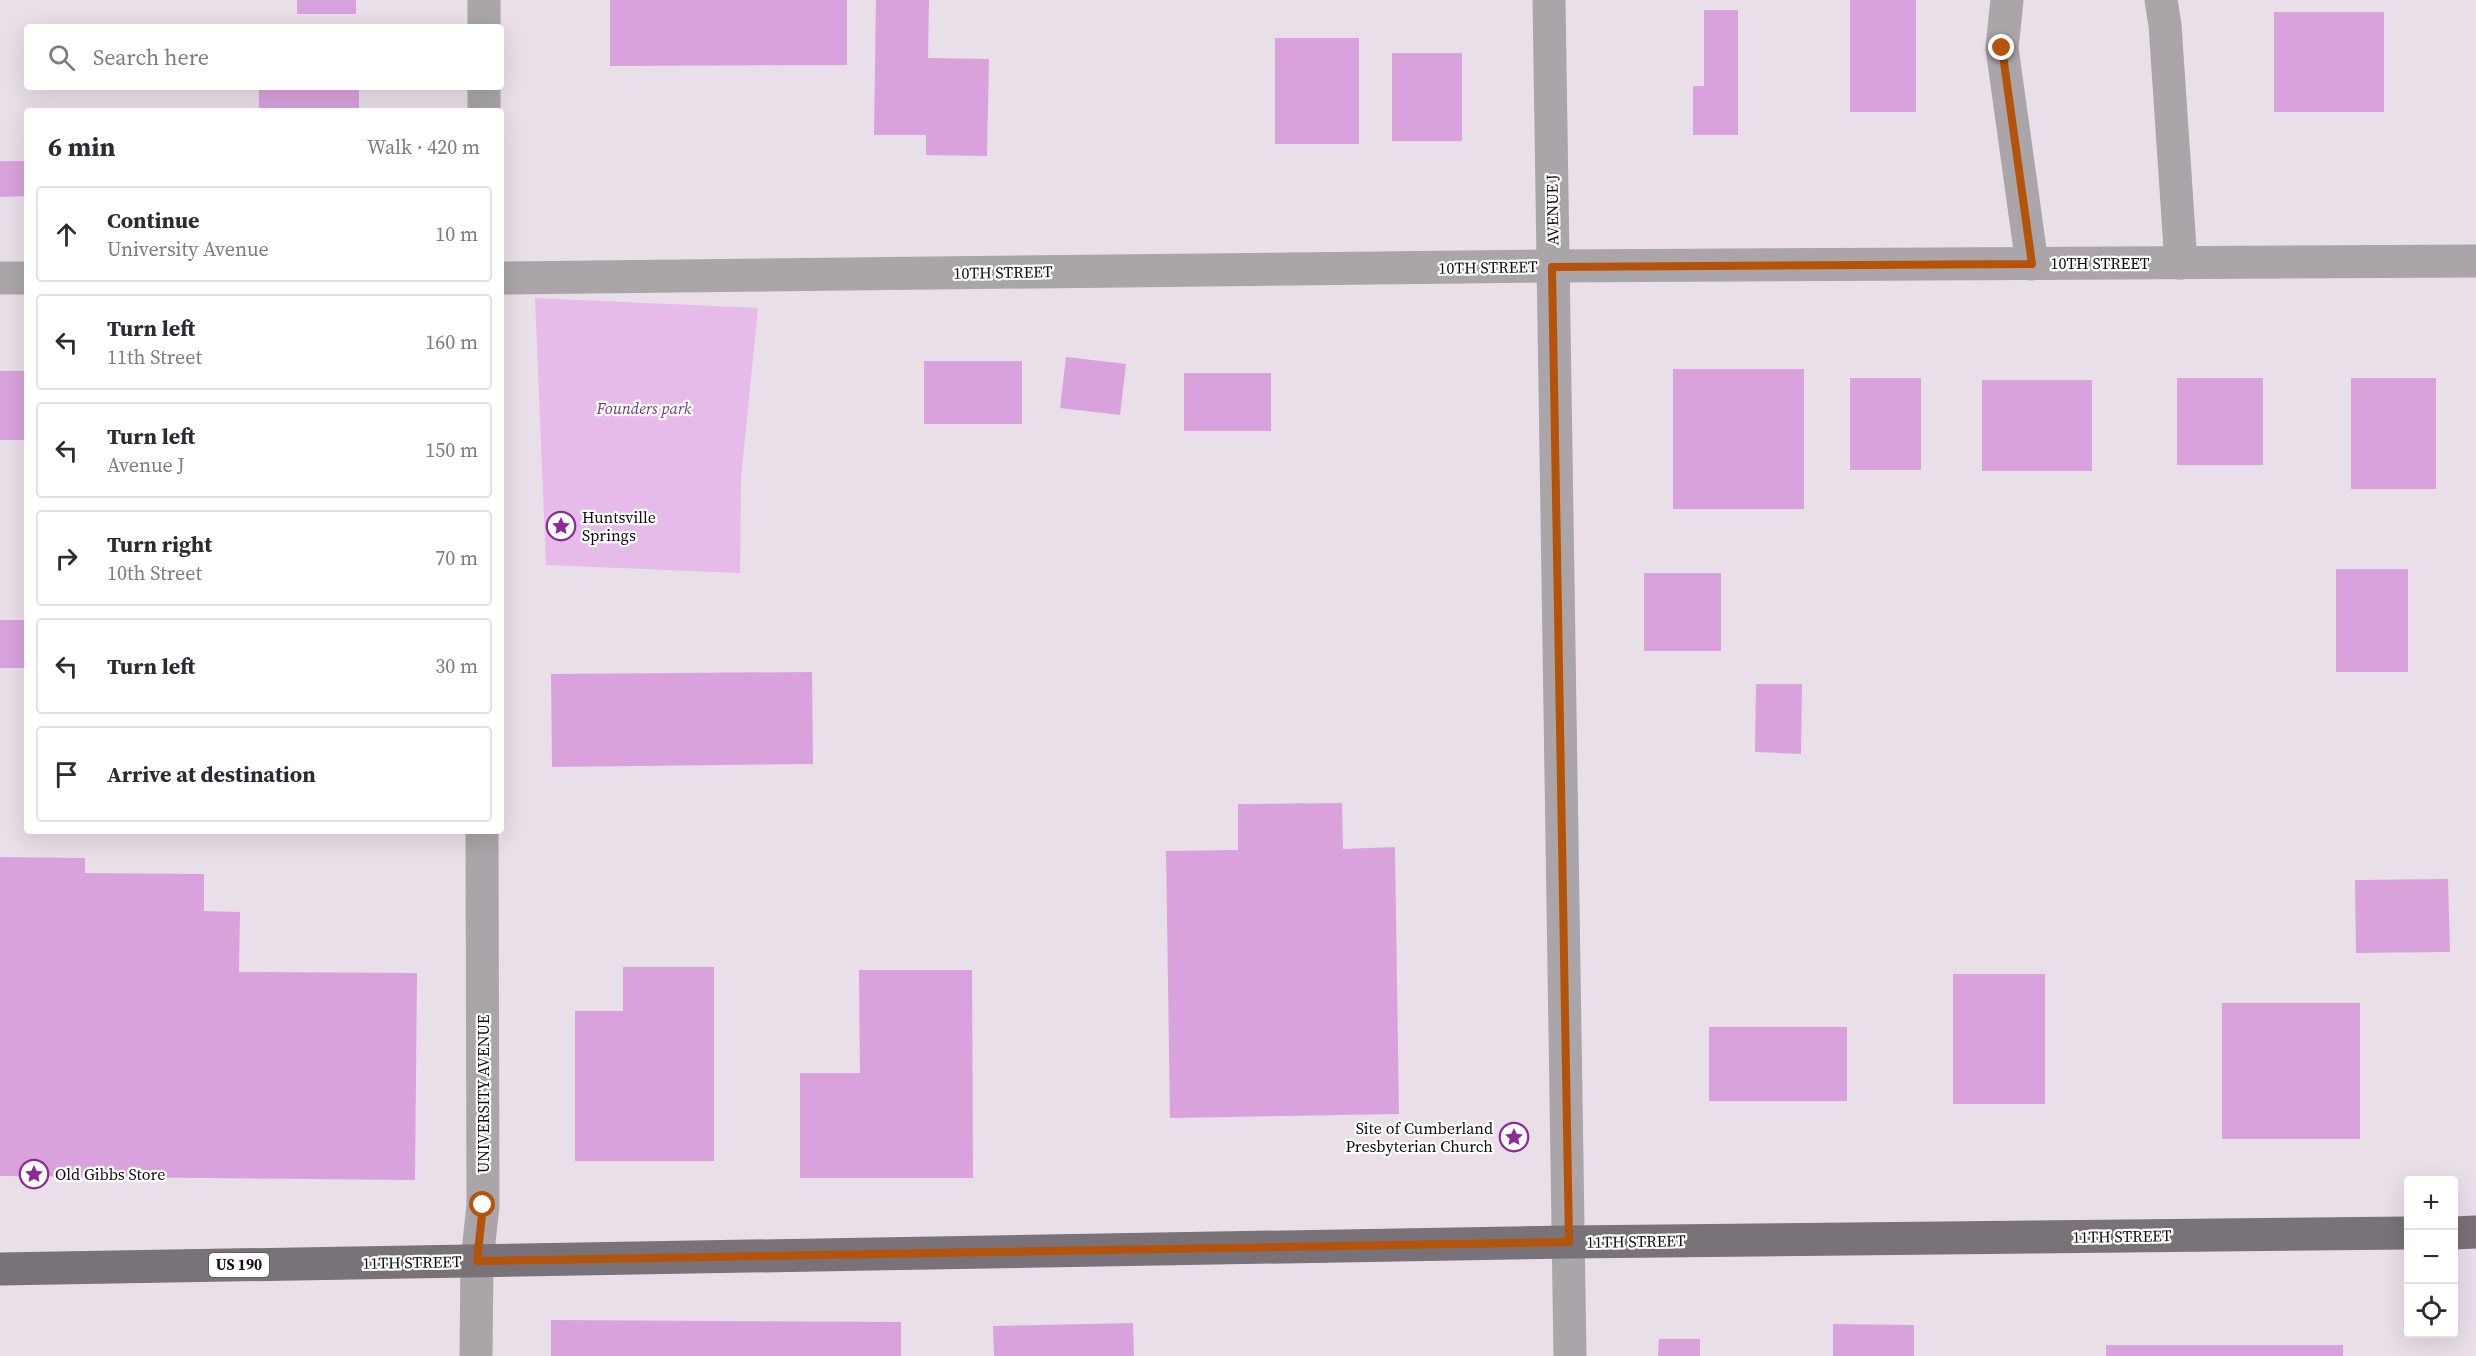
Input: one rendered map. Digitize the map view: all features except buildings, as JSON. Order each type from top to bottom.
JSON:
[{"type":"main road","name":"11TH STREET","points":[[0,1269],[1569,1242],[2404,1233]]},
{"type":"main road","points":[[2458,1233],[2476,1233]]},
{"type":"street","points":[[483,0],[484,24]]},
{"type":"street","name":"AVENUE J","points":[[1549,0],[1570,1356]]},
{"type":"street","points":[[2007,0],[2002,48],[2032,264]]},
{"type":"street","points":[[2161,0],[2165,25],[2181,263]]},
{"type":"street","points":[[484,90],[484,108]]},
{"type":"street","name":"10TH STREET","points":[[504,278],[1552,267],[2476,261]]},
{"type":"street","points":[[0,278],[24,278]]},
{"type":"street","name":"UNIVERSITY AVENUE","points":[[476,1356],[477,1261],[483,1205],[482,834]]},
{"type":"green space","name":"Founders park","points":[[535,298],[758,308],[741,479],[740,573],[546,565]]},
{"type":"place","name":"Huntsville Springs","points":[[561,526]]},
{"type":"place","name":"Site of Cumberland Presbyterian Church","points":[[1514,1137]]},
{"type":"place","name":"Old Gibbs Store","points":[[34,1174]]},
{"type":"route","points":[[483,1205],[477,1261],[1569,1242],[1552,267],[2032,264],[2002,48]]}]
